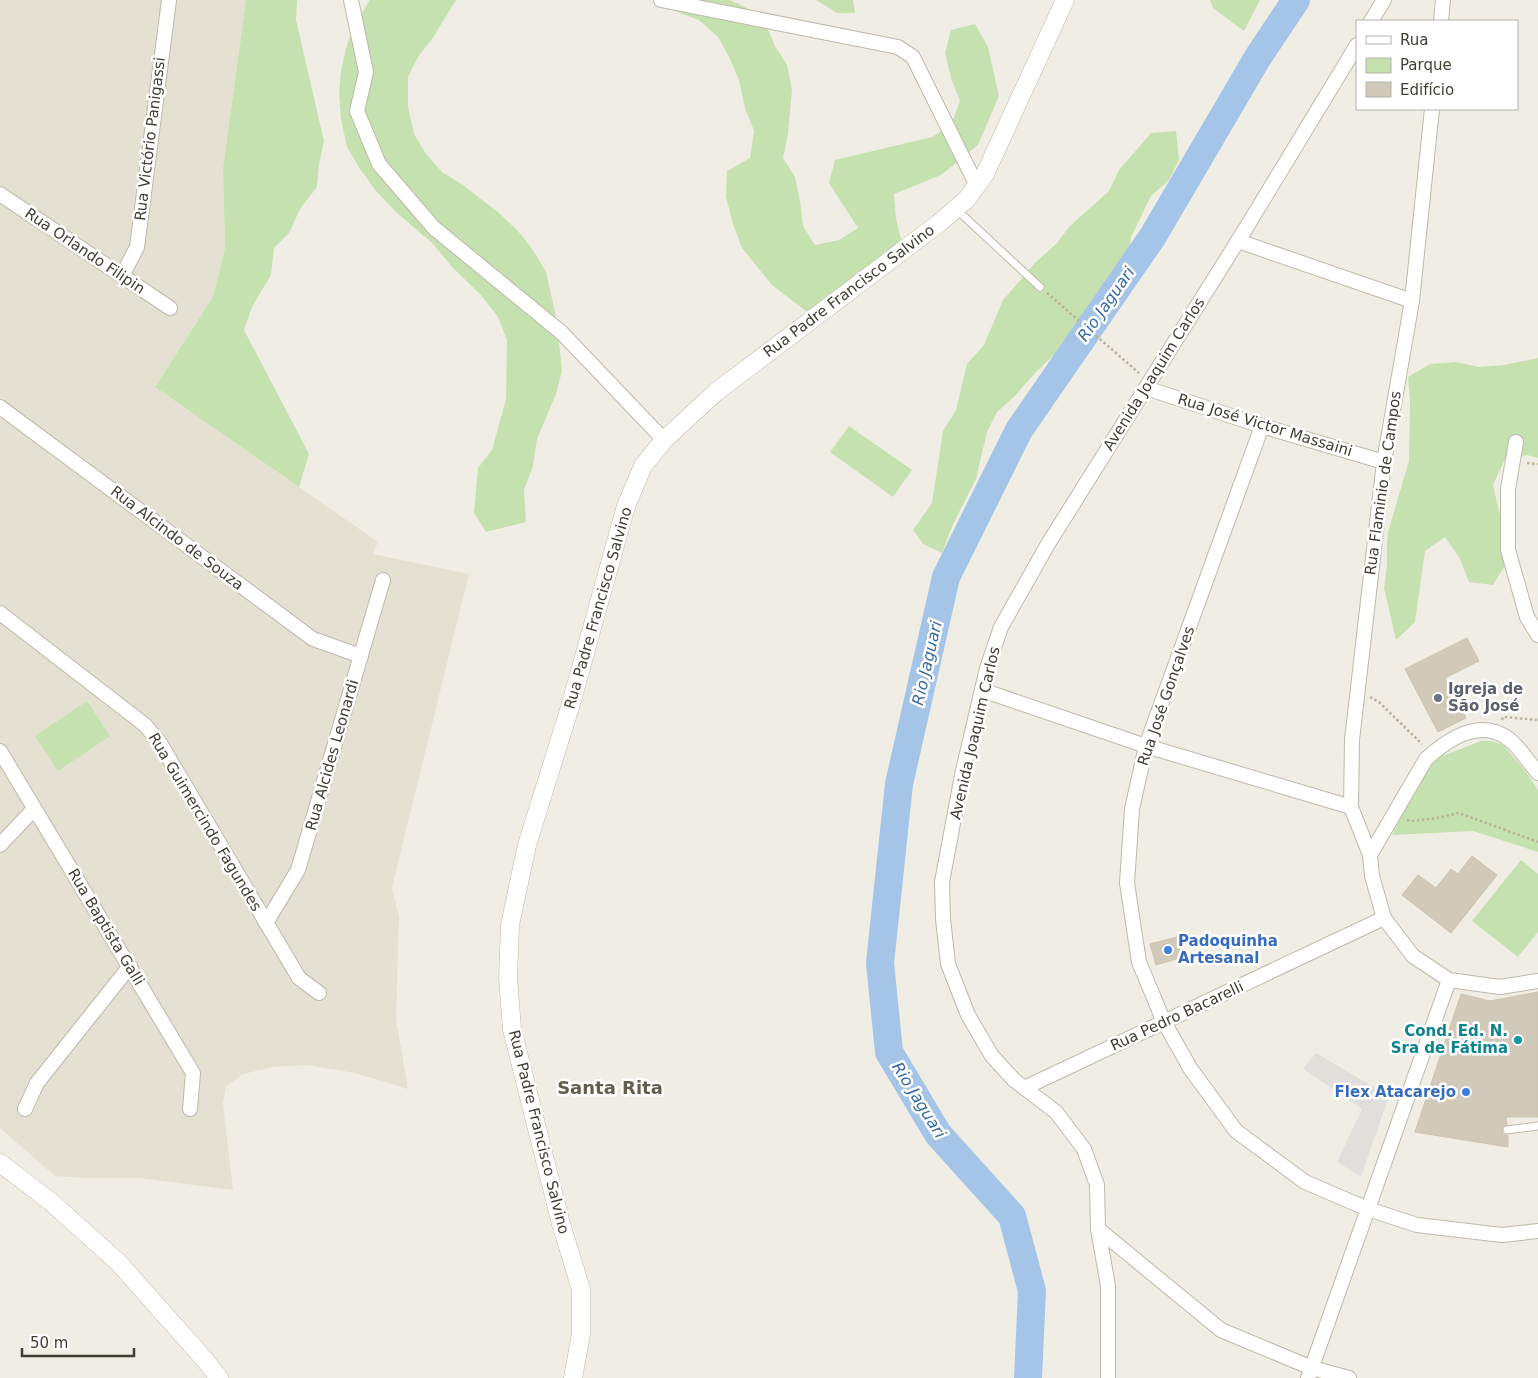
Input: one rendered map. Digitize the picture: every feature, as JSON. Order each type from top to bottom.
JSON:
[{"type":"street","name":"Rua Victório Panigassi","points":[[122,276],[136,247],[168,0]]},
{"type":"street","points":[[351,0],[366,72],[357,111],[379,164],[434,228],[562,333],[664,440]]},
{"type":"street","points":[[660,0],[898,47],[913,57],[977,186]]},
{"type":"street","name":"Rua Padre Francisco Salvino","points":[[573,1378],[581,1334],[581,1289],[561,1224],[512,1029],[508,977],[510,925],[527,844],[570,707],[626,506],[643,466],[664,440],[716,392],[938,224],[967,199],[985,174],[1065,0]]},
{"type":"street","points":[[1372,20],[1384,0]]},
{"type":"street","points":[[1441,20],[1443,0]]},
{"type":"street","name":"Avenida Joaquim Carlos","points":[[1108,1378],[1108,1286],[1098,1229],[1097,1186],[1084,1149],[1056,1112],[1014,1080],[992,1056],[968,1015],[948,964],[942,919],[942,882],[962,775],[987,668],[1002,627],[1048,544],[1238,241],[1356,48]]},
{"type":"street","name":"Rua Flaminio de Campos","points":[[1432,110],[1412,301],[1384,462],[1357,690],[1352,740],[1351,807],[1370,856],[1372,876],[1384,918],[1413,956],[1449,980],[1500,987],[1538,981]]},
{"type":"street","name":"Rua Orlando Filipin","points":[[0,194],[170,308]]},
{"type":"street","points":[[1238,241],[1412,301]]},
{"type":"street","name":"Rua José Victor Massaini","points":[[1148,385],[1262,426],[1384,462]]},
{"type":"street","name":"Rua Alcindo de Souza","points":[[0,407],[313,639],[361,656]]},
{"type":"street","name":"Rua José Gonçalves","points":[[1262,426],[1146,746],[1132,809],[1127,883],[1139,962],[1164,1022],[1190,1068],[1236,1131],[1305,1182],[1368,1209],[1417,1225],[1502,1236],[1538,1231]]},
{"type":"street","points":[[1516,442],[1508,489],[1508,550],[1527,617],[1538,636]]},
{"type":"street","name":"Rua Alcides Leonardi","points":[[266,923],[298,870],[383,580]]},
{"type":"street","name":"Rua Guimercindo Fagundes","points":[[0,613],[145,725],[160,743],[299,978],[319,993]]},
{"type":"street","points":[[982,690],[1146,746],[1351,807]]},
{"type":"street","points":[[1370,856],[1426,759],[1450,740],[1464,733],[1481,728],[1510,740],[1538,773]]},
{"type":"street","name":"Rua Baptista Galli","points":[[0,751],[193,1073],[190,1109]]},
{"type":"street","points":[[0,845],[34,809]]},
{"type":"street","name":"Rua Pedro Bacarelli","points":[[1024,1088],[1384,918]]},
{"type":"street","points":[[25,1109],[37,1083],[130,966]]},
{"type":"street","points":[[1310,1373],[1449,980]]},
{"type":"street","points":[[0,1163],[52,1202],[118,1262],[219,1378]]},
{"type":"street","points":[[1098,1229],[1221,1330],[1310,1373],[1349,1378]]},
{"type":"lane","points":[[956,209],[1040,287]]},
{"type":"lane","points":[[1507,1130],[1538,1126]]},
{"type":"path","points":[[1040,287],[1115,352],[1148,385]]},
{"type":"path","points":[[1357,690],[1379,702],[1432,753]]},
{"type":"path","points":[[1503,717],[1538,720]]},
{"type":"path","points":[[1391,817],[1413,821],[1460,813],[1538,842]]},
{"type":"shaded area","points":[[0,0],[246,0],[223,168],[225,248],[213,297],[155,387],[378,542],[373,554],[469,574],[392,887],[399,917],[396,1019],[408,1089],[355,1073],[308,1065],[273,1067],[243,1074],[226,1087],[223,1103],[233,1190],[139,1178],[55,1176],[0,1128]]},
{"type":"shaded area","points":[[1316,1053],[1389,1096],[1361,1177],[1337,1162],[1362,1109],[1303,1069]]},
{"type":"green space","points":[[246,0],[297,0],[296,20],[324,141],[317,187],[300,209],[289,233],[274,248],[271,275],[252,307],[244,330],[309,454],[299,487],[155,387],[213,297],[225,248],[223,168]]},
{"type":"green space","points":[[370,0],[456,0],[432,39],[418,57],[408,77],[408,107],[414,134],[426,154],[442,172],[463,185],[499,213],[518,231],[533,250],[546,272],[557,321],[562,371],[556,394],[537,439],[533,466],[524,490],[526,522],[486,532],[474,513],[478,468],[492,450],[506,399],[507,340],[498,317],[481,295],[453,268],[433,244],[396,212],[376,191],[347,147],[341,119],[339,94],[341,71],[346,48],[355,24]]},
{"type":"green space","points":[[665,0],[730,0],[747,8],[765,22],[775,46],[787,65],[792,90],[788,134],[783,158],[795,177],[803,226],[815,245],[839,240],[858,228],[829,183],[835,160],[932,137],[951,125],[960,101],[951,78],[945,53],[951,30],[975,24],[988,47],[999,96],[978,145],[941,175],[894,194],[896,219],[902,243],[815,318],[772,285],[742,248],[726,197],[727,171],[750,158],[754,131],[745,108],[739,80],[718,37],[699,20],[675,11]]},
{"type":"green space","points":[[816,0],[853,0],[855,13],[837,13]]},
{"type":"green space","points":[[1210,0],[1260,0],[1244,31],[1213,8]]},
{"type":"green space","points":[[1176,131],[1179,160],[1169,180],[1151,196],[1131,237],[1129,259],[1101,295],[1083,314],[1070,336],[1056,353],[997,412],[987,432],[976,479],[953,524],[942,553],[923,544],[913,530],[932,503],[943,431],[956,410],[967,364],[984,345],[1003,300],[1035,263],[1056,244],[1070,226],[1109,191],[1119,170],[1151,133]]},
{"type":"green space","points":[[1538,358],[1538,458],[1527,455],[1504,461],[1493,485],[1504,532],[1506,564],[1493,585],[1469,582],[1459,557],[1445,537],[1425,551],[1415,622],[1396,640],[1384,588],[1388,532],[1409,461],[1410,402],[1408,377],[1430,364],[1456,362],[1479,367],[1504,365]]},
{"type":"green space","points":[[849,426],[912,470],[893,497],[830,452]]},
{"type":"green space","points":[[87,701],[110,736],[58,771],[35,736]]},
{"type":"green space","points":[[1481,741],[1492,741],[1503,745],[1523,768],[1538,790],[1538,852],[1473,831],[1392,835],[1432,760]]},
{"type":"green space","points":[[1521,860],[1538,874],[1538,932],[1518,957],[1472,921]]},
{"type":"building","name":"Igreja de São José","points":[[1467,638],[1479,661],[1445,678],[1466,718],[1438,732],[1405,669]]},
{"type":"building","points":[[1472,856],[1497,875],[1451,933],[1402,895],[1418,875],[1436,888],[1451,869],[1458,874]]},
{"type":"building","name":"Padoquinha Artesanal","points":[[1181,936],[1186,956],[1156,965],[1150,944]]},
{"type":"building","name":"Flex Atacarejo","points":[[1538,992],[1538,1117],[1506,1117],[1507,1125],[1503,1126],[1502,1130],[1503,1134],[1508,1135],[1508,1147],[1415,1132],[1461,994],[1490,1001]]},
{"type":"waterway","name":"Rio Jaguari","points":[[1028,1378],[1032,1291],[1012,1216],[938,1134],[889,1052],[880,963],[899,784],[946,577],[1019,430],[1153,236],[1258,57],[1296,0]]},
{"type":"place","name":"Igreja de São José","points":[[1438,698]]},
{"type":"place","name":"Padoquinha Artesanal","points":[[1168,950]]},
{"type":"place","name":"Cond. Ed. N. Sra de Fátima","points":[[1518,1040]]},
{"type":"place","name":"Flex Atacarejo","points":[[1466,1092]]},
{"type":"district","name":"Santa Rita","points":[[610,1087]]}]
